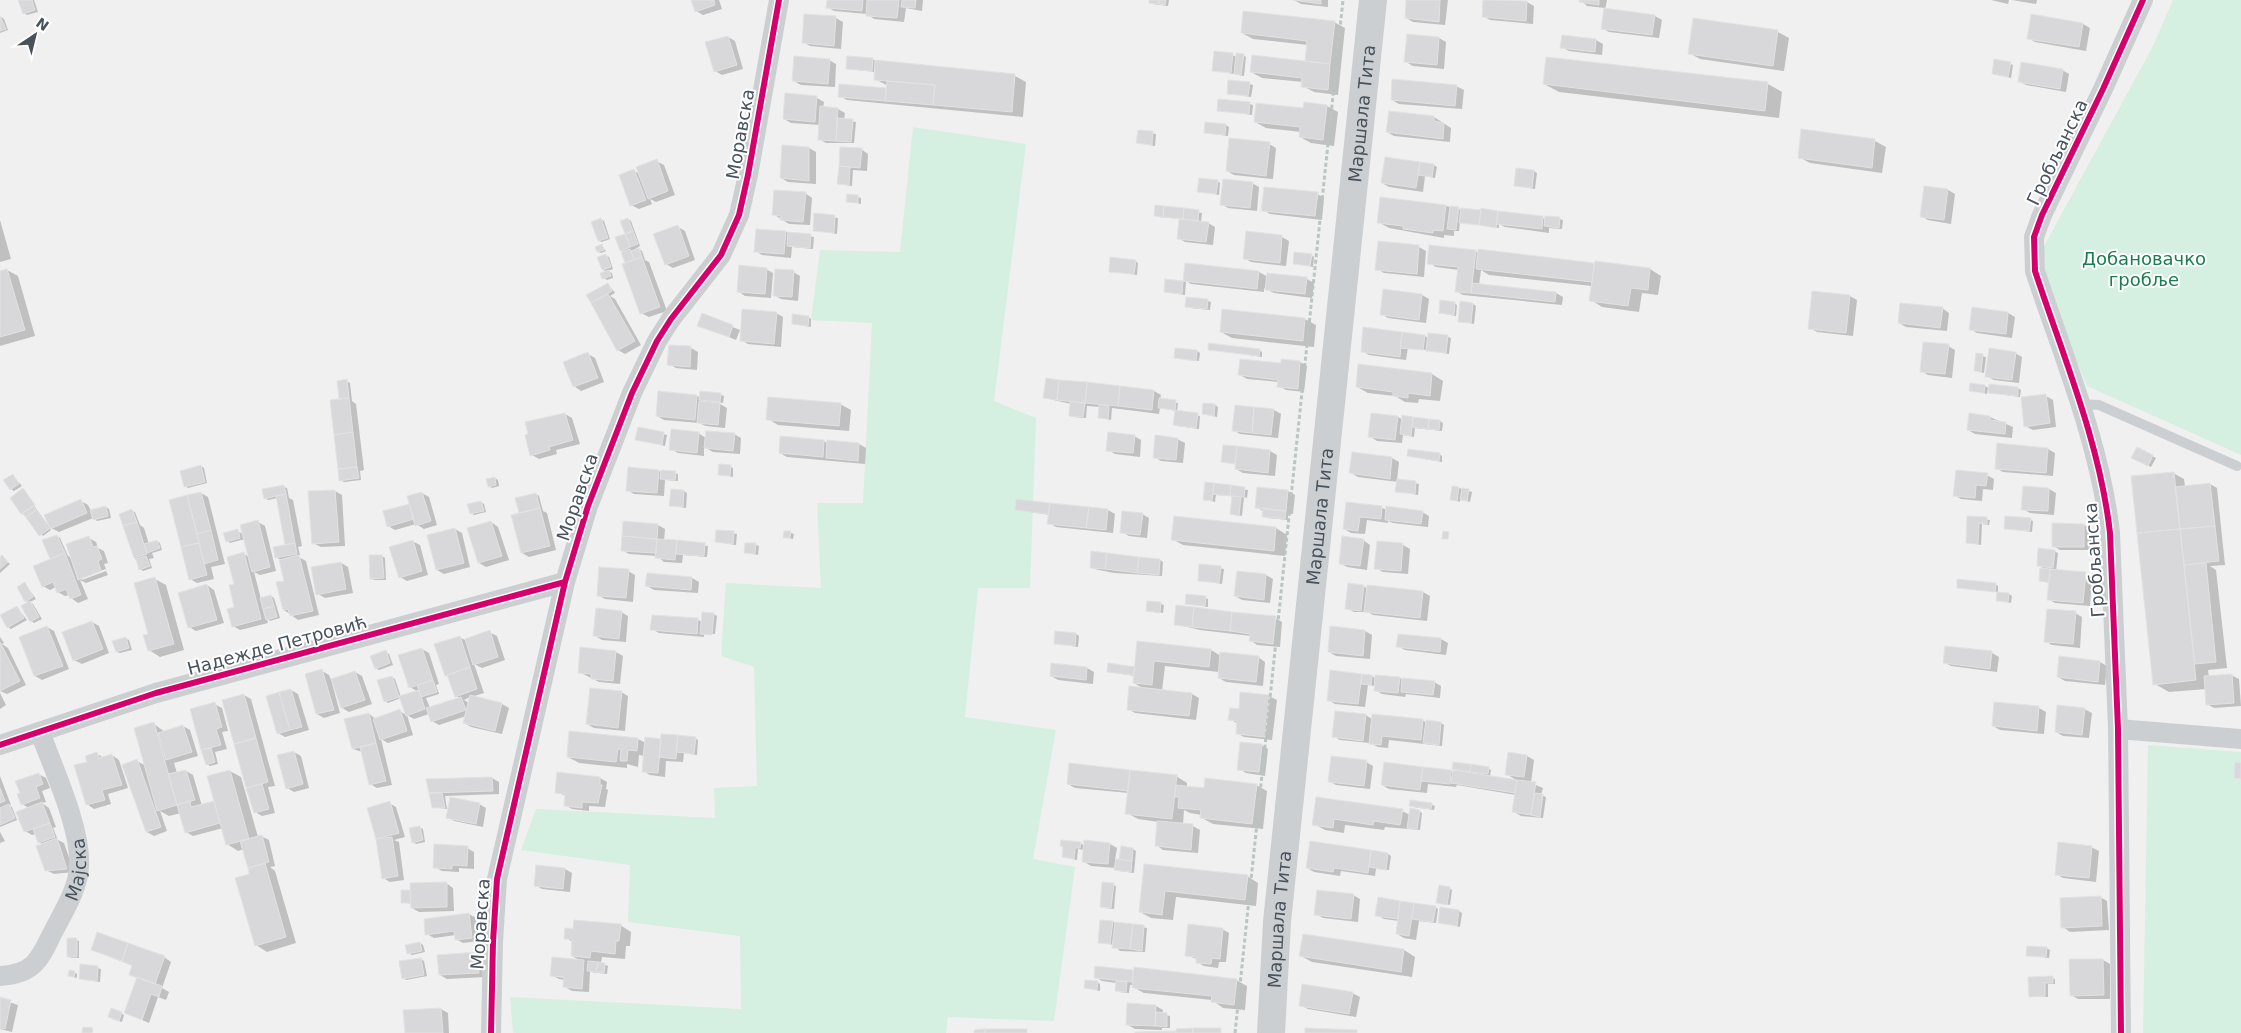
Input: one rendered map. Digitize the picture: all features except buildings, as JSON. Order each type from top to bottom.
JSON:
[{"type":"main road","name":"Маршала Тита","points":[[1271,1033],[1277,922],[1373,0]]},
{"type":"street","name":"Моравска","points":[[491,1033],[492,942],[497,879],[565,582],[588,506],[632,393],[657,341],[671,319],[721,255],[739,215],[748,175],[779,0]]},
{"type":"street","name":"Гробљанска","points":[[2121,1033],[2118,729],[2110,532],[2107,506],[2095,455],[2035,271],[2034,237],[2042,215],[2103,89],[2143,0]]},
{"type":"street","name":"Надежде Петровић","points":[[0,745],[156,693],[565,582]]},
{"type":"street","points":[[2118,729],[2241,738]]},
{"type":"street","name":"Мајска","points":[[0,976],[21,973],[33,967],[42,955],[75,885],[79,868],[78,850],[69,815],[40,732]]},
{"type":"lane","points":[[2079,404],[2099,405],[2237,466]]},
{"type":"path","points":[[1236,1033],[1343,0]]},
{"type":"green space","name":"Добановачко гробље","points":[[2173,0],[2241,0],[2241,455],[2087,386],[2047,288],[2043,248],[2153,46]]},
{"type":"green space","points":[[913,127],[1026,144],[994,401],[1036,418],[1030,588],[978,588],[965,717],[1056,730],[1033,859],[1075,867],[1054,1021],[948,1017],[946,1033],[513,1033],[510,997],[741,1009],[740,936],[628,922],[630,865],[521,850],[536,809],[715,818],[714,788],[757,786],[754,667],[721,656],[726,583],[821,588],[817,503],[863,503],[872,323],[811,320],[820,250],[900,252]]},
{"type":"green space","points":[[2148,745],[2241,752],[2241,1033],[2143,1033]]},
{"type":"cycle path","points":[[491,1033],[493,942],[497,879],[565,582],[588,506],[632,393],[657,341],[671,319],[721,255],[739,215],[748,175],[779,0]]},
{"type":"cycle path","points":[[2121,1033],[2118,729],[2110,533],[2105,499],[2089,433],[2035,271],[2034,237],[2042,215],[2103,89],[2143,0]]},
{"type":"cycle path","points":[[0,745],[156,693],[565,582]]}]
